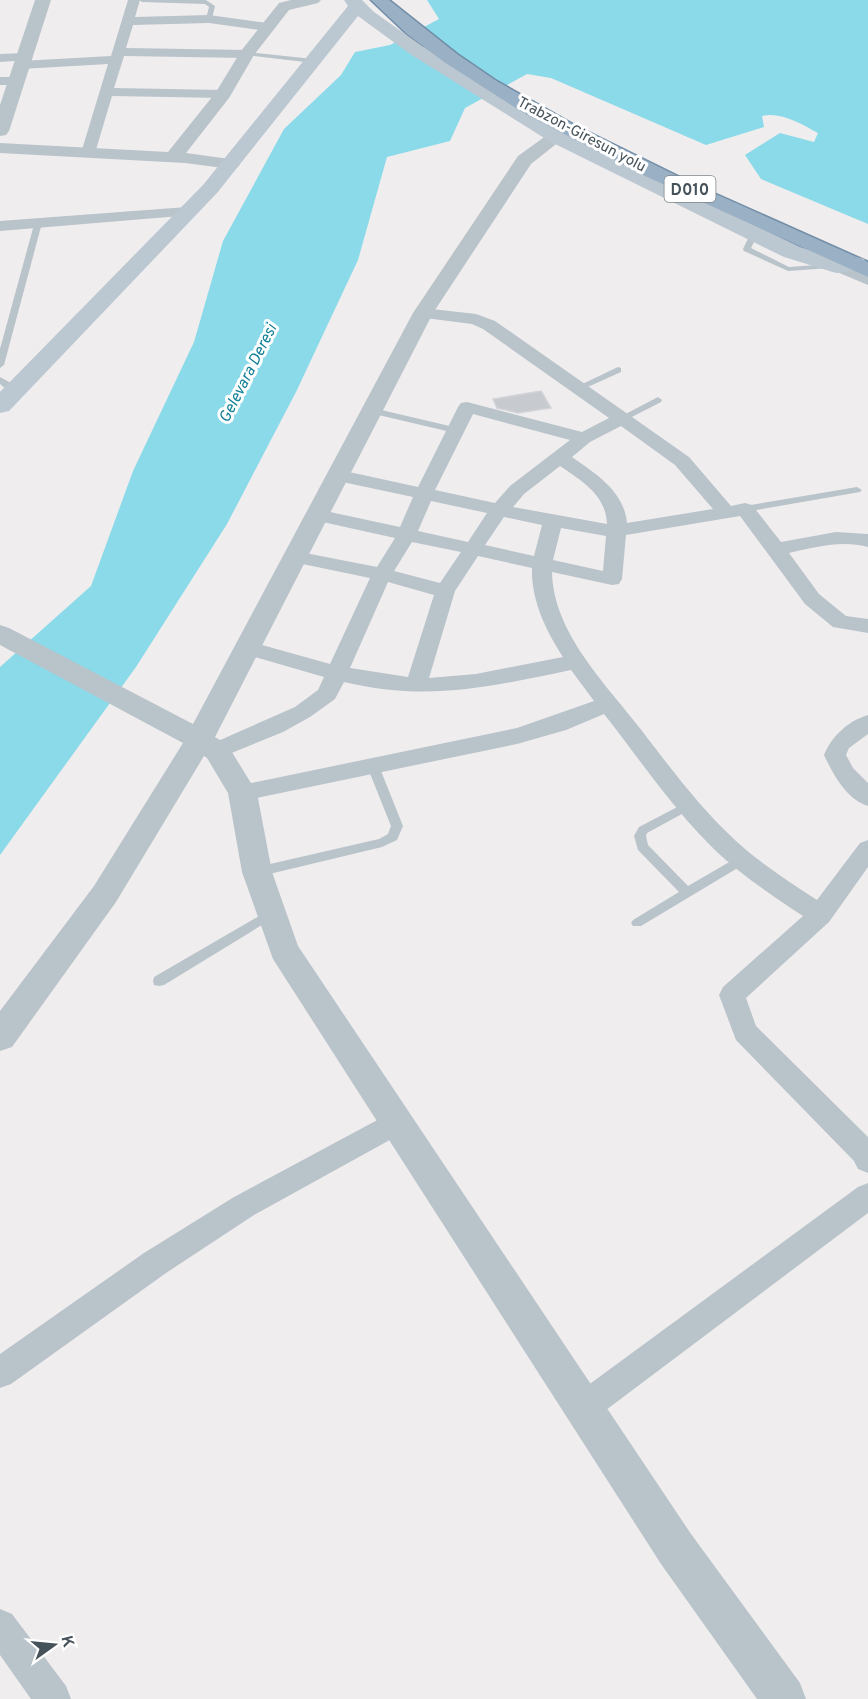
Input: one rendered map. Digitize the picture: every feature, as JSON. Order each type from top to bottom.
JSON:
[{"type":"highway","name":"Trabzon-Giresun yolu","points":[[379,0],[429,42],[516,99],[623,158],[859,266]]},
{"type":"highway","name":"Trabzon-Giresun yolu","points":[[399,0],[516,99]]},
{"type":"main road","points":[[0,406],[9,385],[210,189],[359,7],[416,50],[516,99],[556,137],[792,252],[859,266]]},
{"type":"street","points":[[0,131],[3,110],[15,71],[43,0]]},
{"type":"street","points":[[88,153],[135,0]]},
{"type":"street","points":[[171,158],[223,94],[247,54],[284,6],[313,0]]},
{"type":"street","points":[[128,21],[209,19],[267,27]]},
{"type":"street","points":[[0,58],[15,71],[117,56],[247,54]]},
{"type":"street","points":[[107,92],[223,94]]},
{"type":"street","points":[[0,1037],[105,894],[198,739],[248,648],[316,515],[340,476],[423,313],[524,160],[556,137]]},
{"type":"street","points":[[0,148],[171,158],[231,164]]},
{"type":"street","points":[[0,226],[187,212]]},
{"type":"street","points":[[423,313],[476,319],[489,325],[682,461],[776,549],[812,599],[840,622],[868,626]]},
{"type":"street","points":[[198,739],[317,703],[327,694],[382,574],[407,535],[424,494],[467,407],[584,438]]},
{"type":"street","points":[[416,685],[445,591],[499,510],[517,490],[584,438],[621,418]]},
{"type":"street","points":[[316,515],[612,579],[617,521],[606,494],[595,483],[560,458]]},
{"type":"street","points":[[340,476],[553,521],[615,531],[736,511]]},
{"type":"street","points":[[553,521],[541,564],[543,586],[549,611],[578,661],[687,807],[742,860],[820,915]]},
{"type":"street","points":[[776,549],[836,538],[862,538],[868,541]]},
{"type":"street","points":[[295,557],[382,574],[445,591]]},
{"type":"street","points":[[0,634],[198,739],[242,793],[257,872],[284,950],[675,1549],[784,1699]]},
{"type":"street","points":[[248,648],[373,681],[416,685],[494,678],[578,661]]},
{"type":"street","points":[[242,793],[518,736],[558,724],[609,704]]},
{"type":"street","points":[[868,723],[840,743],[835,755],[844,773],[868,797]]},
{"type":"street","points":[[868,849],[820,915],[732,995],[745,1032],[867,1155],[868,1160]]},
{"type":"street","points":[[0,1373],[154,1263],[244,1206],[396,1122]]},
{"type":"street","points":[[583,1408],[868,1196]]},
{"type":"street","points":[[0,1626],[53,1699]]},
{"type":"lane","points":[[142,0],[206,2],[212,6],[209,19]]},
{"type":"lane","points":[[247,54],[313,61]]},
{"type":"lane","points":[[0,364],[38,223]]},
{"type":"lane","points":[[578,388],[618,370]]},
{"type":"lane","points":[[621,418],[658,400]]},
{"type":"lane","points":[[373,411],[455,430]]},
{"type":"lane","points":[[736,511],[857,490]]},
{"type":"lane","points":[[257,872],[382,843],[393,837],[397,826],[373,766]]},
{"type":"lane","points":[[687,807],[643,830],[640,837],[642,847],[687,893]]},
{"type":"lane","points":[[637,923],[742,860]]},
{"type":"lane","points":[[159,981],[271,914]]},
{"type":"water","name":"Gelevara Deresi","points":[[427,0],[868,0],[868,224],[761,179],[745,155],[780,133],[814,142],[818,133],[798,122],[776,115],[762,116],[764,127],[706,145],[551,78],[527,74],[465,108],[450,141],[387,157],[358,260],[296,392],[227,524],[136,667],[0,855],[0,667],[91,586],[133,471],[194,342],[223,241],[284,129],[341,75],[355,52],[390,45],[439,19]]},
{"type":"building","points":[[541,391],[551,408],[518,413],[497,408],[493,399]]}]
